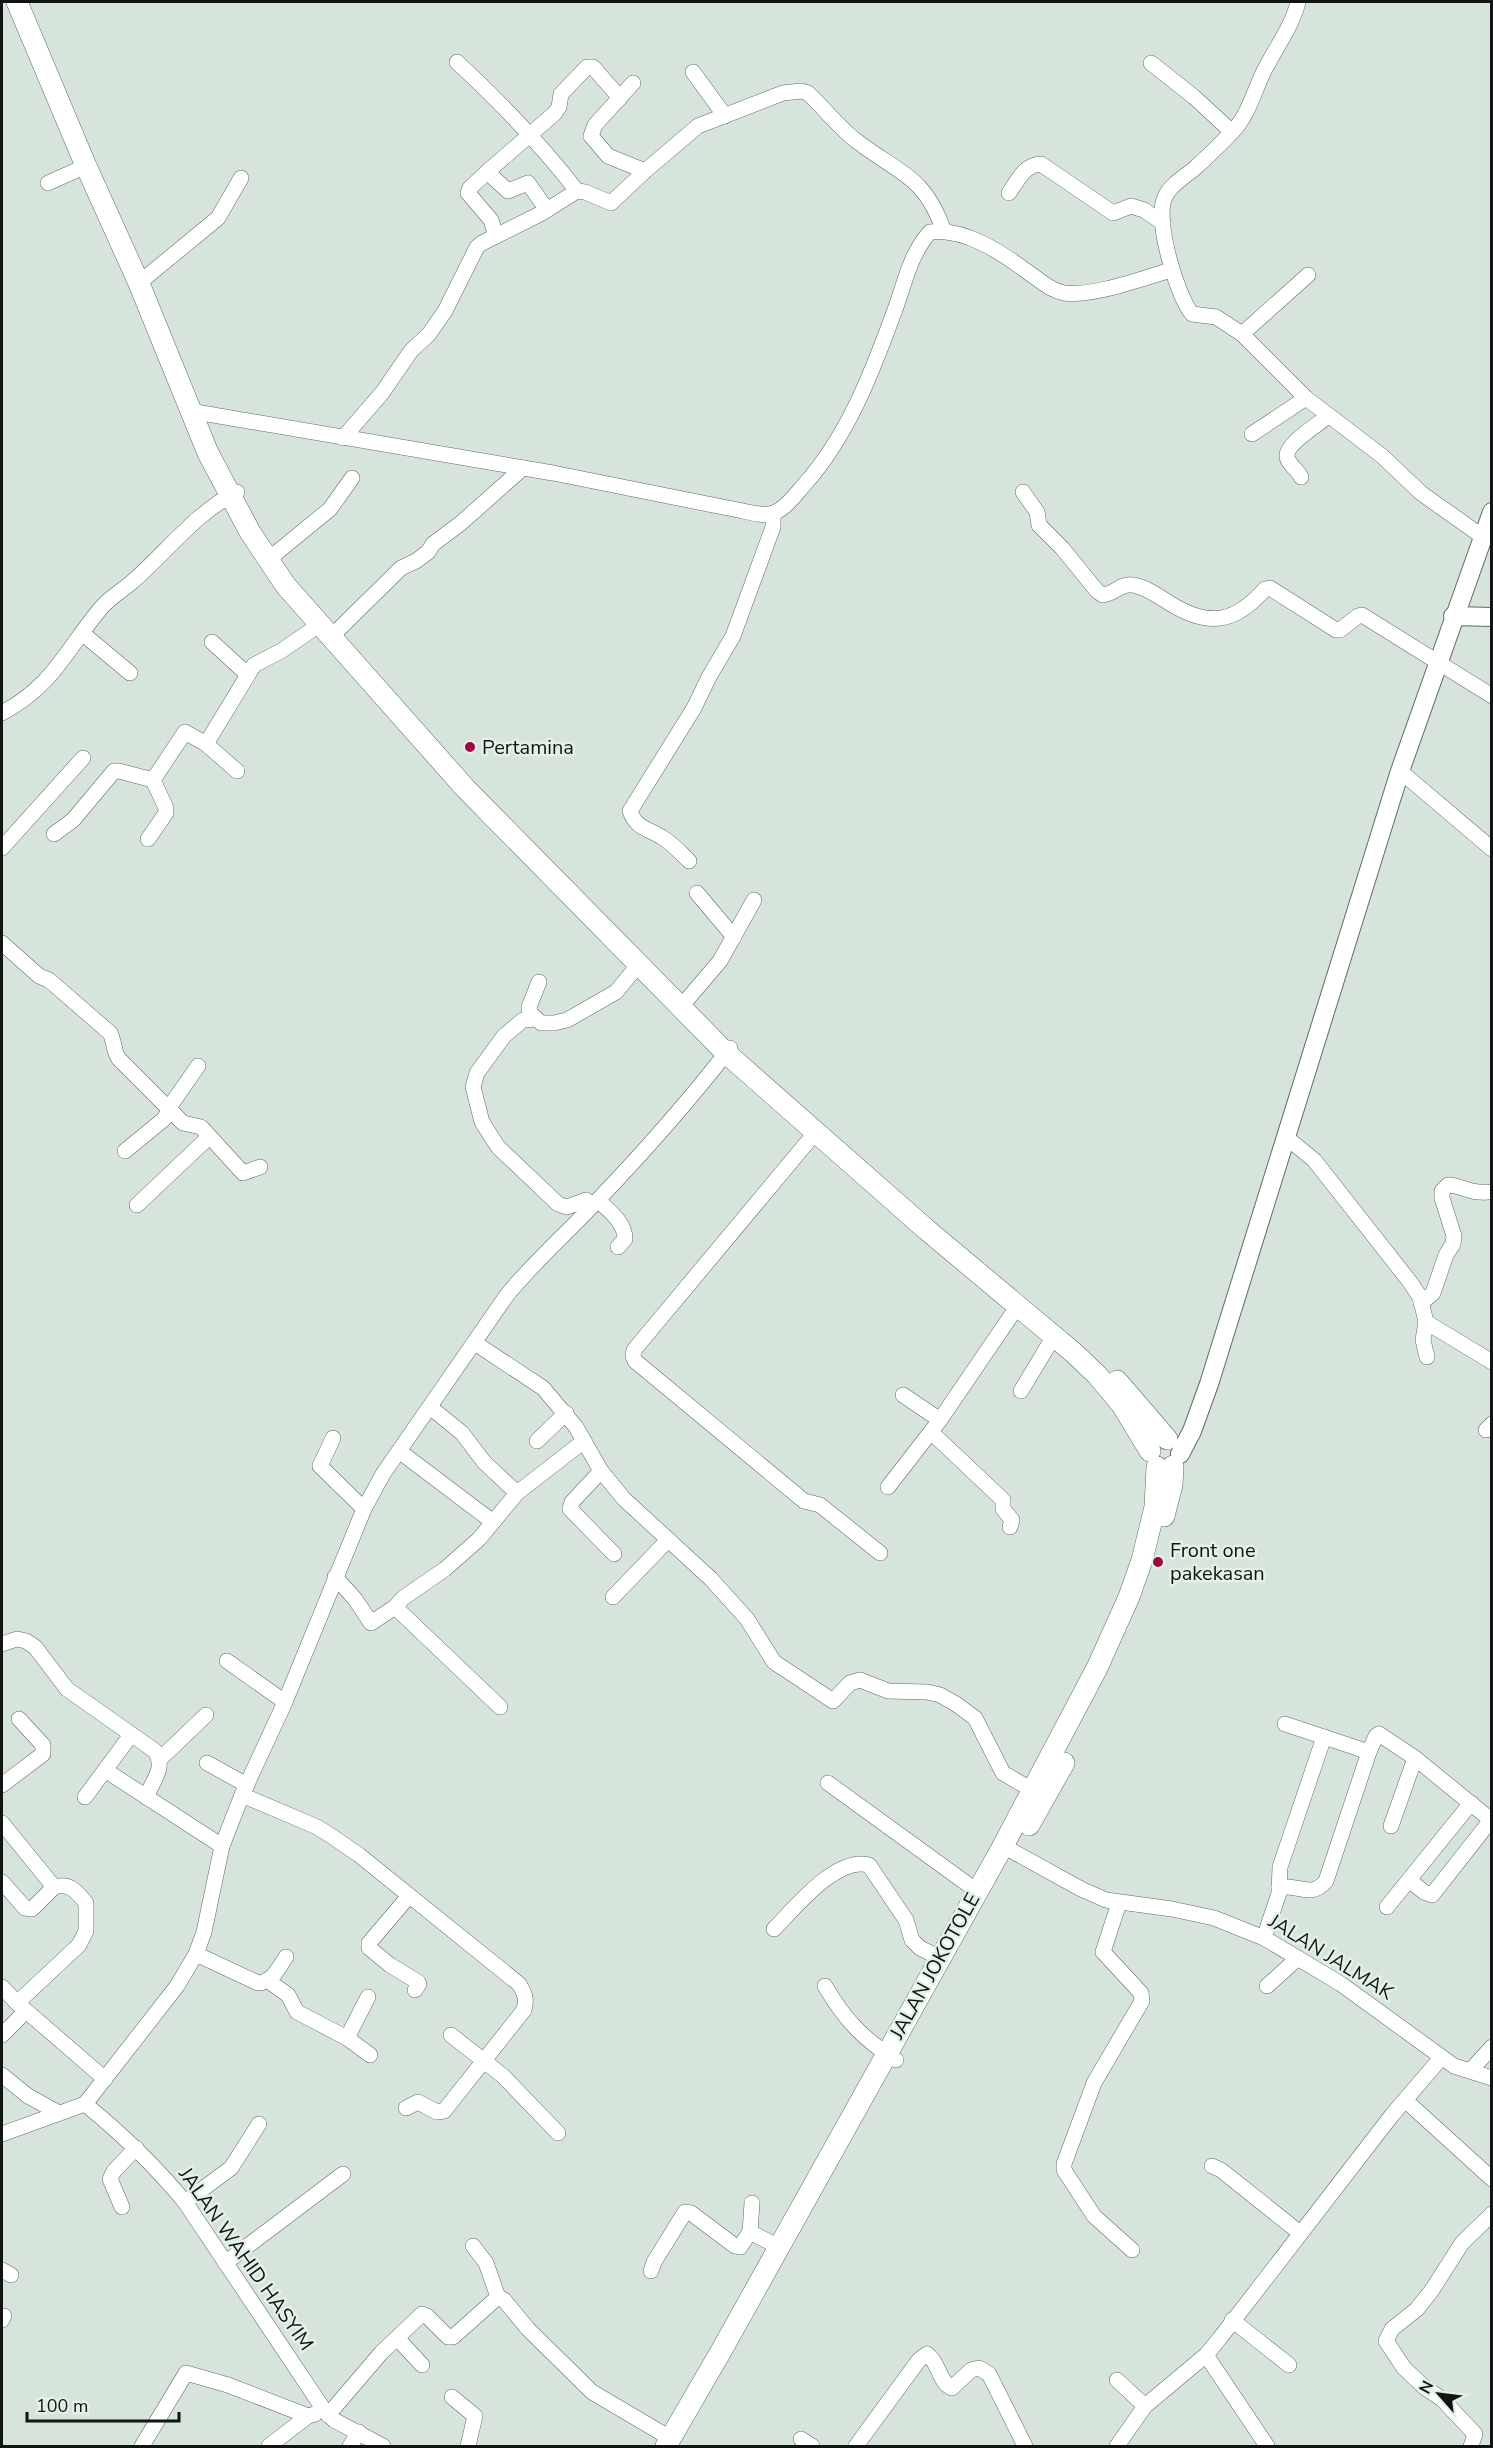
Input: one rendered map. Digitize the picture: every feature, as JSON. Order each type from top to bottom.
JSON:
[{"type":"highway","points":[[17,2],[86,166],[194,411],[267,560],[465,789],[639,964],[815,1133],[1084,1348],[1137,1402],[1167,1453]]},
{"type":"highway","points":[[24,2],[145,278],[194,411]]},
{"type":"highway","points":[[233,494],[327,629],[470,784],[685,1002],[728,1051],[953,1245],[1017,1307],[1054,1336],[1097,1375],[1167,1453]]},
{"type":"highway","name":"JALAN JOKOTOLE","points":[[672,2444],[1008,1849],[1032,1790],[1097,1668],[1129,1597],[1152,1524],[1167,1453]]},
{"type":"highway","name":"JALAN JOKOTOLE","points":[[925,1997],[940,1958],[977,1891],[1046,1797],[1087,1718],[1131,1623],[1154,1552],[1172,1485],[1167,1453]]},
{"type":"highway","name":"JALAN JOKOTOLE","points":[[672,2444],[779,2247],[891,2057]]},
{"type":"main road","points":[[1167,1453],[1198,1417],[1400,771],[1491,512]]},
{"type":"main road","points":[[1454,616],[1491,617]]},
{"type":"street","points":[[1298,2],[1293,20],[1264,70],[1248,110],[1232,132],[1165,196],[1162,207],[1163,223],[1171,270],[1183,300],[1192,314],[1216,317],[1242,334],[1306,398],[1382,456],[1421,493],[1482,537]]},
{"type":"street","points":[[457,62],[531,134],[577,191]]},
{"type":"street","points":[[1150,63],[1194,97],[1232,132]]},
{"type":"street","points":[[496,236],[491,220],[468,193],[470,188],[555,113],[559,107],[561,94],[589,66],[593,67],[620,98]]},
{"type":"street","points":[[693,72],[725,116]]},
{"type":"street","points":[[633,83],[595,125],[591,136],[608,156],[645,171]]},
{"type":"street","points":[[343,438],[382,393],[411,351],[429,334],[445,310],[477,247],[547,210],[577,191],[611,203],[698,126],[783,93],[801,91],[808,93],[838,125],[859,143],[920,185],[935,206],[944,231]]},
{"type":"street","points":[[1009,193],[1025,169],[1033,164],[1041,164],[1113,213],[1131,206],[1144,210],[1163,223]]},
{"type":"street","points":[[48,183],[86,166]]},
{"type":"street","points":[[487,172],[508,191],[528,183],[547,210]]},
{"type":"street","points":[[145,278],[218,218],[241,178]]},
{"type":"street","points":[[194,411],[523,468],[738,510],[773,513],[794,497],[831,452],[879,352],[919,244],[930,232],[944,231],[967,237],[998,253],[1049,288],[1066,293],[1105,289],[1171,270]]},
{"type":"street","points":[[1242,334],[1308,275]]},
{"type":"street","points":[[1252,434],[1306,398]]},
{"type":"street","points":[[1300,477],[1287,458],[1287,453],[1300,436],[1328,416]]},
{"type":"street","points":[[206,744],[254,665],[327,629],[401,568],[428,552],[433,544],[461,523],[523,468]]},
{"type":"street","points":[[275,554],[330,509],[352,478]]},
{"type":"street","points":[[1023,492],[1037,512],[1039,525],[1103,595],[1126,585],[1136,585],[1181,610],[1202,618],[1220,620],[1239,614],[1265,589],[1270,588],[1336,630],[1340,630],[1362,615],[1491,696]]},
{"type":"street","points":[[2,713],[37,691],[54,673],[111,597],[131,583],[195,523],[233,494]]},
{"type":"street","points":[[689,861],[666,839],[644,829],[635,822],[630,811],[694,708],[733,636],[773,527],[773,513]]},
{"type":"street","points":[[82,633],[130,673]]},
{"type":"street","points":[[212,642],[248,674]]},
{"type":"street","points":[[153,780],[185,732],[206,744],[237,771]]},
{"type":"street","points":[[2,848],[83,758]]},
{"type":"street","points":[[54,834],[73,820],[114,771],[153,780]]},
{"type":"street","points":[[1400,771],[1491,849]]},
{"type":"street","points":[[148,839],[166,808],[153,780]]},
{"type":"street","points":[[697,893],[734,937]]},
{"type":"street","points":[[685,1002],[720,960],[754,900]]},
{"type":"street","points":[[2,943],[110,1033],[114,1039],[115,1053],[119,1059],[183,1123],[201,1127],[239,1170],[247,1173],[260,1167]]},
{"type":"street","points":[[539,982],[529,1007],[530,1013],[541,1023],[554,1023],[567,1020],[616,992],[639,964]]},
{"type":"street","points":[[535,1019],[523,1020],[504,1036],[477,1073],[473,1087],[482,1122],[498,1147],[558,1204],[567,1207],[586,1200],[595,1203],[618,1220],[625,1234],[625,1239],[618,1247]]},
{"type":"street","points":[[2,2134],[86,2104],[177,1986],[196,1954],[204,1932],[222,1846],[285,1702],[334,1577],[364,1509],[399,1451],[507,1295],[528,1269],[595,1203],[728,1051]]},
{"type":"street","points":[[125,1151],[164,1119],[198,1066]]},
{"type":"street","points":[[815,1133],[634,1350],[633,1356],[635,1361],[804,1501],[820,1505],[880,1553]]},
{"type":"street","points":[[136,1204],[209,1137]]},
{"type":"street","points":[[1287,1138],[1314,1160],[1410,1282],[1421,1303],[1426,1322],[1423,1340],[1427,1357]]},
{"type":"street","points":[[1421,1303],[1436,1288],[1454,1236],[1442,1198],[1442,1191],[1448,1185],[1452,1185],[1473,1193],[1487,1192]]},
{"type":"street","points":[[888,1487],[936,1426],[1017,1307]]},
{"type":"street","points":[[1426,1322],[1491,1362]]},
{"type":"street","points":[[1021,1391],[1054,1336]]},
{"type":"street","points":[[474,1342],[543,1388],[566,1413],[601,1471],[624,1499],[700,1567],[747,1619],[768,1654],[779,1667],[833,1701],[850,1683],[860,1680],[888,1691],[927,1692],[940,1695],[975,1718],[1003,1773],[1032,1790]]},
{"type":"street","points":[[903,1395],[936,1426],[1002,1500],[1003,1509],[1012,1520],[1010,1527]]},
{"type":"street","points":[[430,1407],[462,1432],[484,1462],[517,1493]]},
{"type":"street","points":[[537,1441],[566,1413]]},
{"type":"street","points":[[333,1438],[320,1466],[364,1509]]},
{"type":"street","points":[[334,1577],[355,1599],[371,1623],[395,1607],[402,1598],[445,1569],[479,1539],[517,1493],[584,1441]]},
{"type":"street","points":[[399,1451],[493,1522]]},
{"type":"street","points":[[601,1471],[572,1502],[570,1509],[614,1554]]},
{"type":"street","points":[[614,1598],[668,1540]]},
{"type":"street","points":[[395,1607],[500,1707]]},
{"type":"street","points":[[3,1640],[17,1639],[26,1641],[35,1647],[62,1685],[155,1751],[160,1759],[159,1769],[146,1797]]},
{"type":"street","points":[[226,1661],[285,1702]]},
{"type":"street","points":[[160,1759],[206,1714]]},
{"type":"street","points":[[2,1785],[43,1754],[45,1750],[43,1744],[19,1719]]},
{"type":"street","points":[[1285,1724],[1369,1752]]},
{"type":"street","points":[[1279,1887],[1287,1886],[1312,1891],[1319,1889],[1326,1881],[1369,1752],[1379,1734],[1415,1758],[1491,1820],[1432,1895],[1408,1880]]},
{"type":"street","points":[[85,1797],[131,1735]]},
{"type":"street","points":[[1264,1938],[1279,1893],[1280,1868],[1324,1737]]},
{"type":"street","points":[[1391,1826],[1415,1758]]},
{"type":"street","points":[[207,1763],[245,1790],[330,1835],[519,1984],[525,1995],[524,2010],[441,2113],[422,2102],[406,2108]]},
{"type":"street","points":[[105,1770],[222,1846]]},
{"type":"street","points":[[828,1783],[977,1891]]},
{"type":"street","points":[[1387,1907],[1471,1803]]},
{"type":"street","points":[[2,1823],[54,1887]]},
{"type":"street","name":"JALAN JALMAK","points":[[1008,1849],[1106,1900],[1172,1909],[1214,1918],[1264,1938],[1341,1984],[1441,2058],[1454,2066],[1491,2078]]},
{"type":"street","points":[[774,1929],[829,1876],[861,1863],[869,1865],[906,1920],[912,1940],[920,1948],[940,1958]]},
{"type":"street","points":[[2,2036],[22,2007],[79,1945],[86,1931],[86,1903],[71,1887],[54,1887],[32,1909],[25,1908],[4,1888]]},
{"type":"street","points":[[409,1896],[369,1943],[369,1948],[390,1965],[418,1982],[415,1990]]},
{"type":"street","points":[[1119,1903],[1103,1952],[1141,1993],[1142,2001],[1094,2083],[1064,2164],[1064,2170],[1094,2216],[1132,2250]]},
{"type":"street","points":[[196,1954],[258,1983],[267,1980],[286,1957]]},
{"type":"street","points":[[1267,1986],[1298,1958]]},
{"type":"street","points":[[267,1980],[288,1995],[297,2012],[347,2038],[370,2055]]},
{"type":"street","points":[[2,1986],[22,2007],[105,2079]]},
{"type":"street","points":[[825,1986],[843,2015],[859,2034],[891,2057]]},
{"type":"street","points":[[347,2038],[368,1998]]},
{"type":"street","points":[[451,2035],[503,2076],[558,2133]]},
{"type":"street","points":[[1470,2071],[1491,2047]]},
{"type":"street","points":[[1117,2446],[1145,2406],[1206,2355],[1300,2232],[1441,2058]]},
{"type":"street","points":[[2,2075],[28,2096],[59,2113]]},
{"type":"street","points":[[1405,2100],[1491,2179]]},
{"type":"street","name":"JALAN WAHID HASYIM","points":[[86,2104],[136,2148],[185,2202],[326,2413],[383,2446]]},
{"type":"street","points":[[185,2202],[231,2168],[259,2124]]},
{"type":"street","points":[[122,2206],[110,2179],[114,2171],[136,2148]]},
{"type":"street","points":[[1212,2166],[1221,2170],[1300,2232]]},
{"type":"street","points":[[225,2263],[343,2174]]},
{"type":"street","points":[[651,2271],[654,2262],[685,2212],[691,2213],[735,2246],[740,2247],[750,2232],[752,2203]]},
{"type":"street","points":[[1471,2446],[1475,2434],[1442,2399],[1424,2387],[1404,2368],[1386,2341],[1392,2329],[1417,2309],[1432,2290],[1462,2243],[1491,2214]]},
{"type":"street","points":[[750,2232],[779,2247]]},
{"type":"street","points":[[473,2246],[484,2260],[498,2297],[592,2392],[672,2444]]},
{"type":"street","points":[[142,2446],[186,2373],[228,2385],[308,2415],[326,2413],[422,2314],[427,2316],[448,2337],[453,2337],[498,2297]]},
{"type":"street","points":[[1232,2320],[1289,2365]]},
{"type":"street","points":[[397,2338],[422,2365]]},
{"type":"street","points":[[856,2446],[919,2360],[927,2354],[937,2364],[945,2385],[952,2388],[971,2370],[979,2368],[989,2374],[1025,2446]]},
{"type":"street","points":[[1206,2355],[1267,2446]]},
{"type":"street","points":[[1117,2380],[1145,2406]]},
{"type":"street","points":[[452,2397],[475,2416],[468,2446]]},
{"type":"street","points":[[269,2446],[308,2415]]},
{"type":"street","points":[[350,2446],[359,2432]]},
{"type":"place","name":"Pertamina","points":[[470,747]]},
{"type":"place","name":"Front one pakekasan","points":[[1158,1562]]}]
